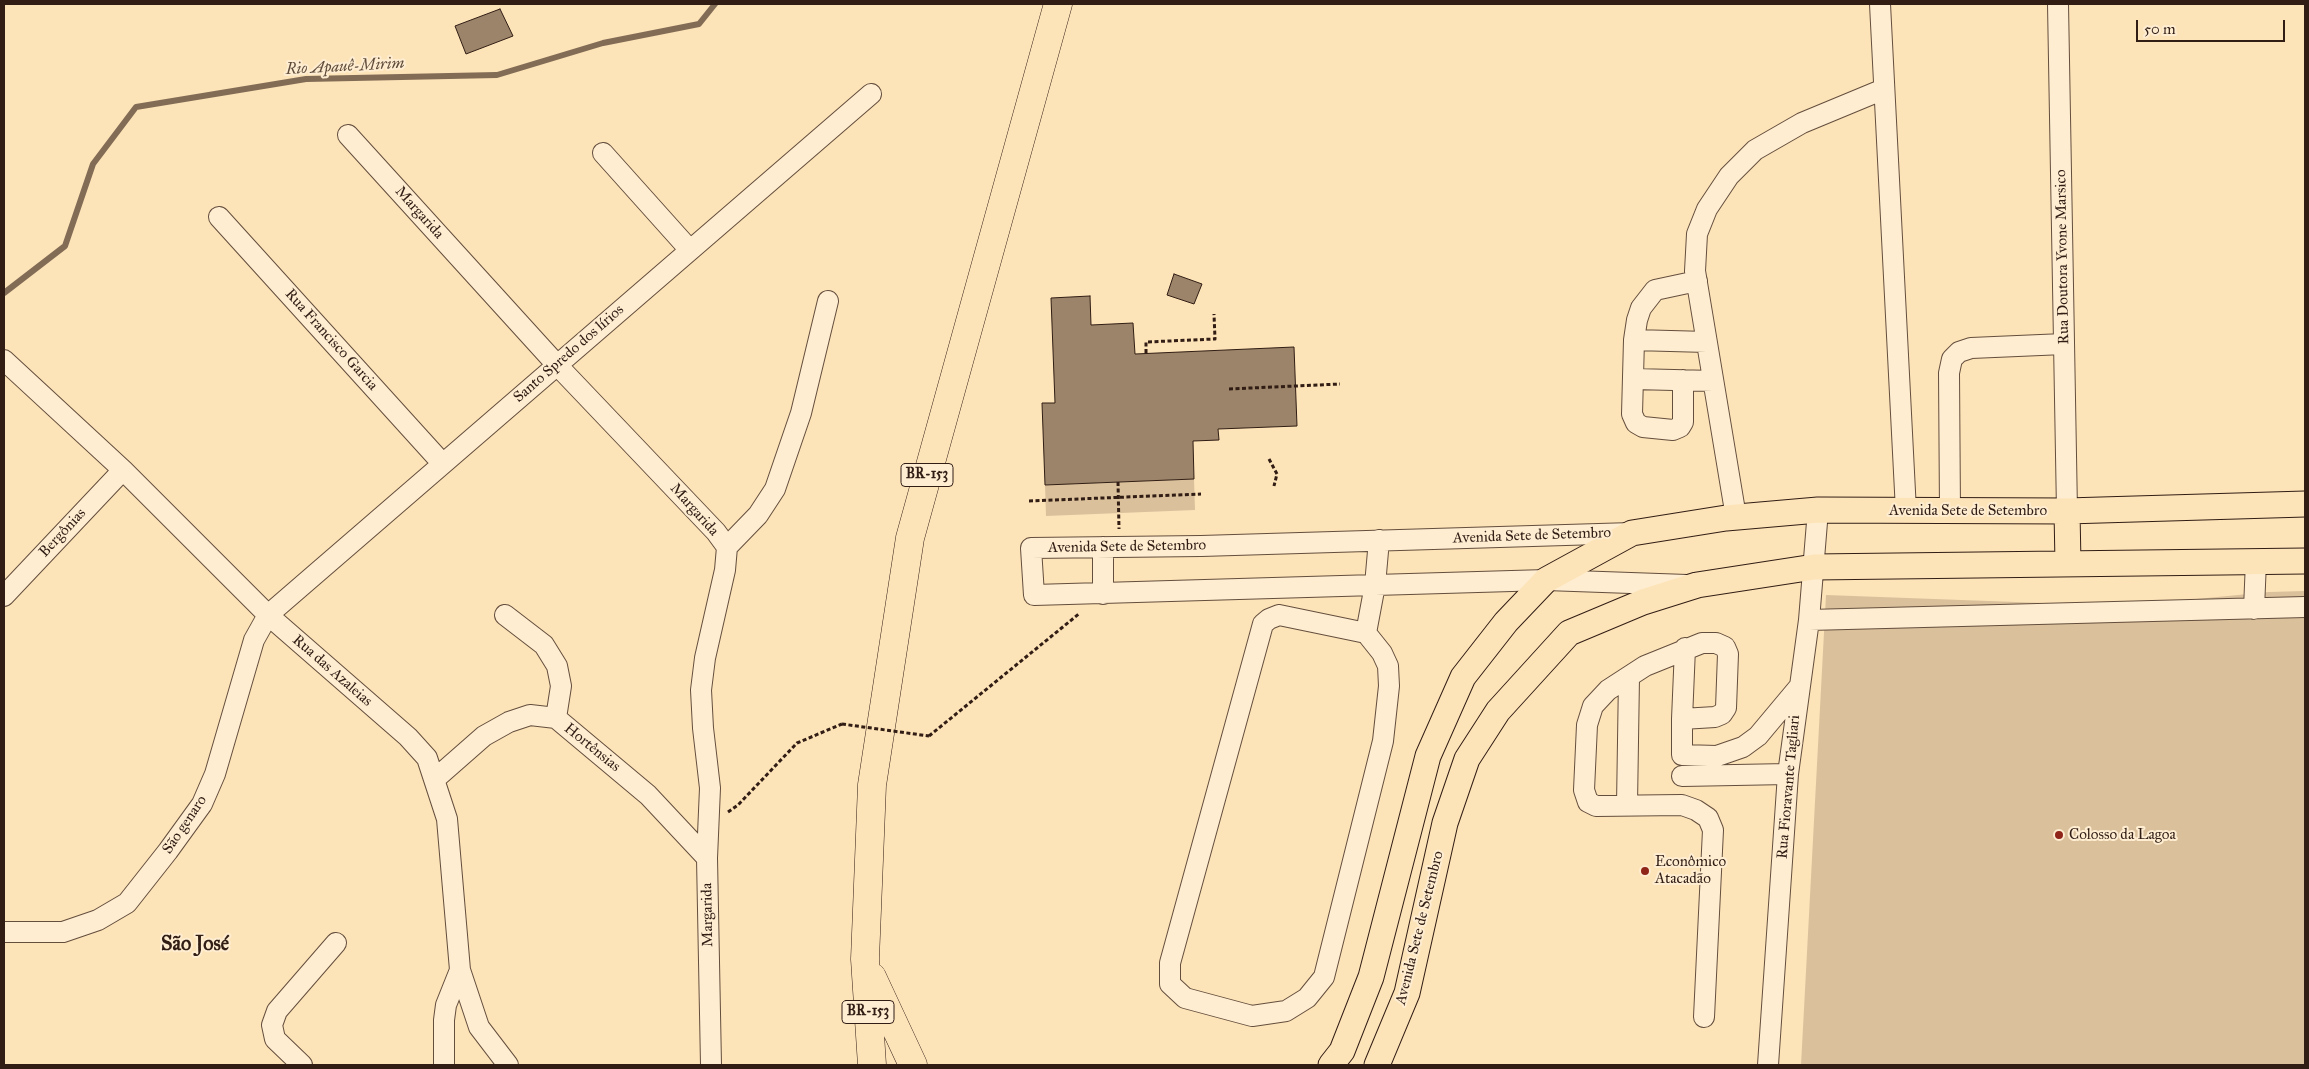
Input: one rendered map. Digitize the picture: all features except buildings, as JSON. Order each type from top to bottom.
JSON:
[{"type":"highway","name":"BR-153","points":[[872,1065],[864,959],[872,785],[910,538],[1058,4]]},
{"type":"highway","points":[[864,959],[912,1065]]},
{"type":"main road","name":"Avenida Sete de Setembro","points":[[1331,1065],[1342,1051],[1371,977],[1428,756],[1463,677],[1506,622],[1546,580],[1632,533],[1736,517],[1818,510],[2067,511],[2305,504]]},
{"type":"main road","points":[[2067,511],[2068,564]]},
{"type":"main road","name":"Avenida Sete de Setembro","points":[[1377,1065],[1407,994],[1445,823],[1467,759],[1498,711],[1569,633],[1643,602],[1697,585],[1814,568],[2305,561]]},
{"type":"street","points":[[1880,4],[1906,511]]},
{"type":"street","name":"Rua Doutora Yvone Marsico","points":[[2058,4],[2067,511]]},
{"type":"street","points":[[1736,517],[1695,271],[1697,234],[1707,209],[1729,176],[1755,150],[1802,123],[1884,89]]},
{"type":"street","name":"Santo Spredo dos lírios","points":[[268,615],[871,94]]},
{"type":"street","name":"Margarida","points":[[348,134],[557,365],[702,517],[726,548],[726,570],[704,658],[701,690],[702,728],[710,788],[707,858],[711,1065]]},
{"type":"street","points":[[603,153],[690,249]]},
{"type":"street","name":"Rua Francisco Garcia","points":[[219,217],[442,463]]},
{"type":"street","points":[[1683,380],[1683,422],[1680,428],[1673,430],[1643,427],[1636,423],[1632,414],[1634,340],[1637,320],[1649,296],[1655,290],[1697,281]]},
{"type":"street","points":[[726,548],[758,515],[775,489],[801,413],[828,301]]},
{"type":"street","points":[[1634,340],[1707,342]]},
{"type":"street","points":[[1950,511],[1949,373],[1952,360],[1958,352],[1971,348],[2064,344]]},
{"type":"street","name":"Rua das Azaleias","points":[[4,360],[123,470],[268,615],[408,737],[427,758],[447,819],[460,970],[479,1027],[508,1065]]},
{"type":"street","points":[[1634,379],[1713,381]]},
{"type":"street","name":"Bergônias","points":[[4,596],[123,470]]},
{"type":"street","name":"Rua Fioravante Tagliari","points":[[1768,1065],[1788,774],[1798,687],[1809,620],[1818,510]]},
{"type":"street","name":"Avenida Sete de Setembro","points":[[1632,533],[1031,548],[1034,595],[1546,580],[1697,585]]},
{"type":"street","points":[[1366,633],[1279,615],[1269,618],[1264,624],[1170,963],[1170,984],[1185,998],[1252,1016],[1286,1011],[1307,998],[1324,977],[1383,741],[1389,686],[1388,666],[1382,653],[1366,633],[1375,585],[1380,540]]},
{"type":"street","points":[[1103,594],[1111,547]]},
{"type":"street","points":[[2254,609],[2256,562]]},
{"type":"street","points":[[1809,620],[2305,607]]},
{"type":"street","points":[[505,614],[544,644],[557,666],[561,686],[556,718]]},
{"type":"street","name":"São genaro","points":[[4,932],[63,932],[98,920],[127,903],[202,804],[215,774],[254,640],[268,615]]},
{"type":"street","points":[[1682,719],[1715,717],[1722,714],[1726,708],[1728,654],[1725,647],[1716,644],[1702,644],[1685,648],[1646,666],[1608,690],[1593,706],[1587,725],[1584,790],[1588,802],[1596,806],[1682,805],[1696,810],[1708,818],[1713,830],[1704,1017]]},
{"type":"street","points":[[1682,805],[1682,719],[1685,648]]},
{"type":"street","points":[[1628,805],[1629,677]]},
{"type":"street","points":[[1682,755],[1717,756],[1743,747],[1758,736],[1798,687]]},
{"type":"street","name":"Hortênsias","points":[[435,779],[484,736],[509,722],[530,715],[556,718],[648,795],[707,858]]},
{"type":"street","points":[[1682,776],[1788,774]]},
{"type":"street","points":[[302,1065],[275,1039],[272,1025],[277,1011],[336,943]]},
{"type":"street","points":[[444,1065],[446,1005],[460,970]]},
{"type":"path","points":[[1146,353],[1146,342],[1215,339],[1214,314]]},
{"type":"path","points":[[1229,389],[1340,384]]},
{"type":"path","points":[[1269,459],[1277,474],[1274,486]]},
{"type":"path","points":[[1111,547],[1119,497],[1118,482]]},
{"type":"path","points":[[1029,500],[1201,494]]},
{"type":"path","points":[[710,823],[738,805],[797,744],[842,724],[929,736],[1103,594]]},
{"type":"shaded area","points":[[1194,479],[1195,510],[1046,516],[1045,485]]},
{"type":"shaded area","name":"Colosso da Lagoa","points":[[2305,591],[2305,1065],[1801,1065],[1826,595],[2124,606],[2269,592]]},
{"type":"waterway","name":"Rio Apauê-Mirim","points":[[4,293],[65,246],[93,164],[136,107],[306,79],[497,75],[603,43],[699,24],[715,4]]},
{"type":"place","name":"Colosso da Lagoa","points":[[2059,835]]},
{"type":"place","name":"Econômico Atacadão","points":[[1645,871]]},
{"type":"district","name":"São José","points":[[195,945]]}]
